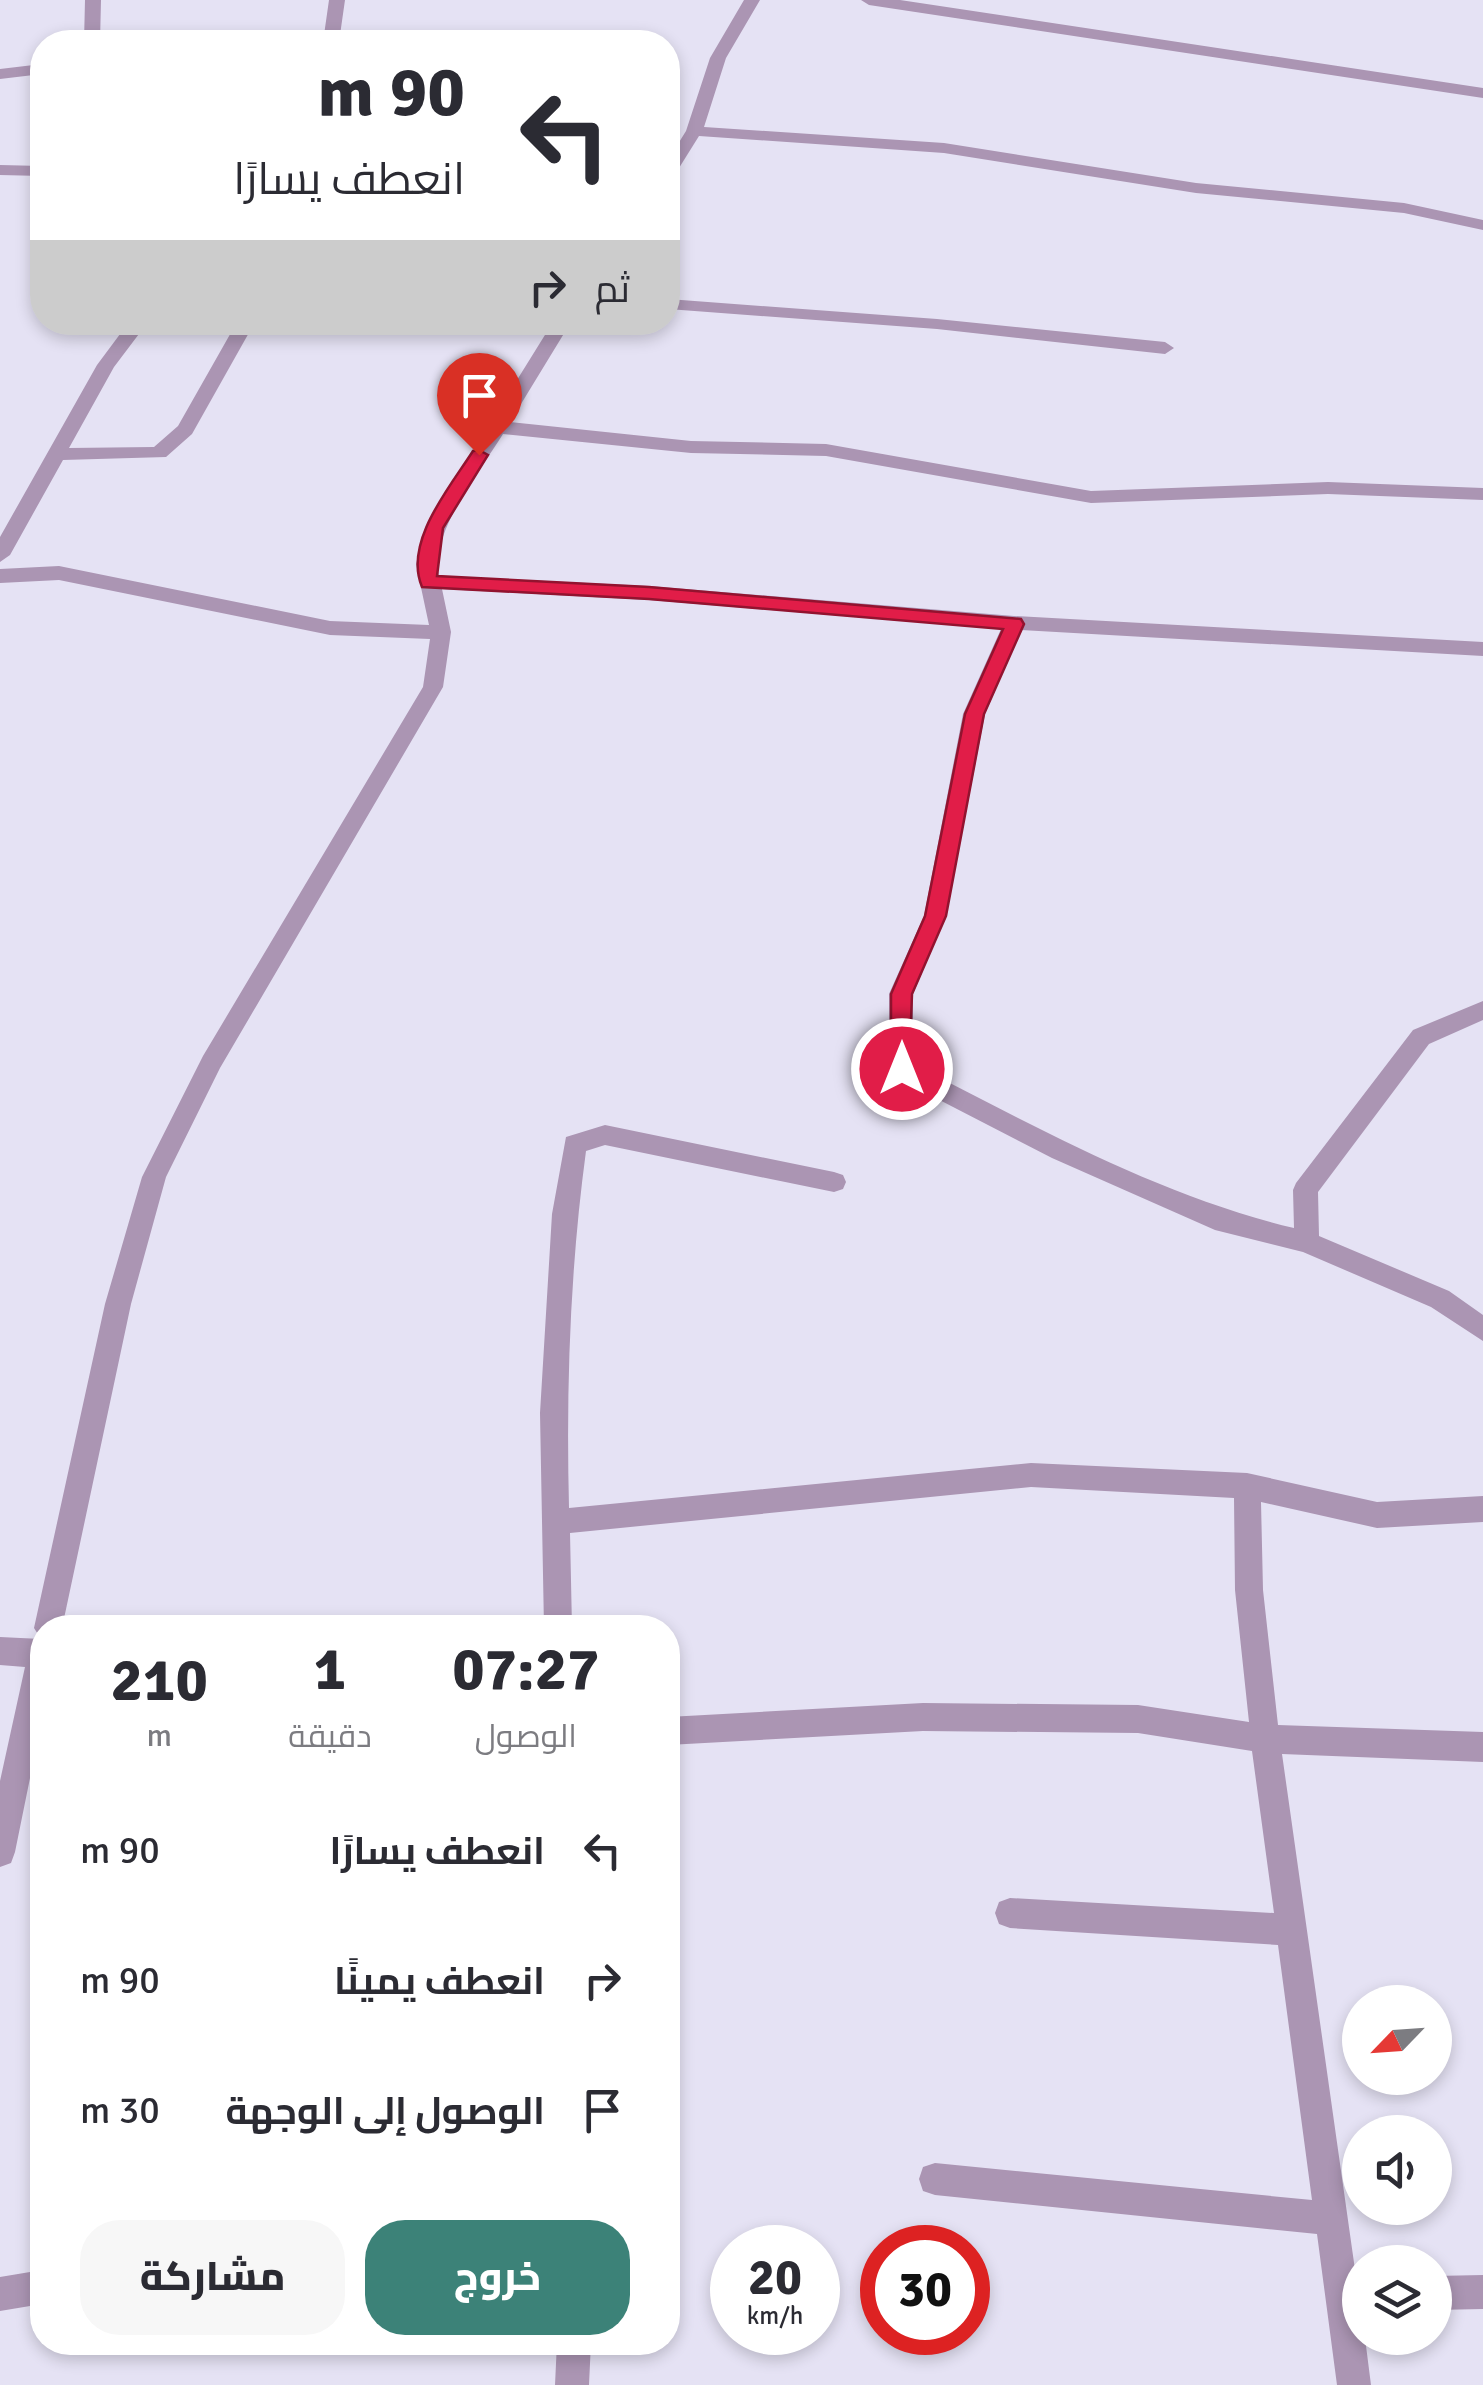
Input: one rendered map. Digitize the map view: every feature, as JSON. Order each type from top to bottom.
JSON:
[{"type":"street","points":[[93,30],[94,0]]},
{"type":"street","points":[[333,30],[338,0]]},
{"type":"street","points":[[680,153],[694,131],[718,58],[752,0]]},
{"type":"street","points":[[868,0],[1483,92]]},
{"type":"street","points":[[0,74],[30,70]]},
{"type":"street","points":[[694,131],[944,148],[1196,188],[1404,208],[1483,225]]},
{"type":"street","points":[[0,170],[30,171]]},
{"type":"street","points":[[680,305],[937,324],[1166,348]]},
{"type":"street","points":[[0,556],[106,366],[130,335]]},
{"type":"street","points":[[58,454],[159,454],[185,430],[239,335]]},
{"type":"street","points":[[51,1615],[122,1288],[154,1176],[211,1063],[433,687],[441,632],[426,564],[434,528],[554,335]]},
{"type":"street","points":[[497,427],[692,447],[826,450],[1090,497],[1328,488],[1483,494]]},
{"type":"street","points":[[0,576],[59,573],[330,628],[441,632]]},
{"type":"street","points":[[428,582],[649,593],[1014,624],[1483,649]]},
{"type":"street","points":[[1014,624],[974,714],[935,916],[901,994],[902,1069],[1061,1151],[1224,1222],[1307,1242],[1440,1299],[1483,1330]]},
{"type":"street","points":[[1307,1242],[1305,1190],[1421,1037],[1483,1010]]},
{"type":"street","points":[[558,1615],[553,1413],[566,1214],[575,1144],[605,1135],[834,1182]]},
{"type":"street","points":[[556,1522],[1031,1475],[1248,1486],[1377,1515],[1483,1508]]},
{"type":"street","points":[[1248,1486],[1249,1590],[1266,1739],[1331,2219],[1342,2261]]},
{"type":"street","points":[[0,1650],[30,1653]]},
{"type":"street","points":[[0,1852],[30,1711]]},
{"type":"street","points":[[680,1730],[923,1717],[1138,1719],[1266,1739],[1483,1747]]},
{"type":"street","points":[[1010,1913],[1292,1930]]},
{"type":"street","points":[[935,2179],[1331,2219]]},
{"type":"street","points":[[0,2294],[30,2289]]},
{"type":"street","points":[[1452,2293],[1483,2292]]},
{"type":"street","points":[[572,2385],[573,2355]]},
{"type":"street","points":[[1353,2355],[1354,2385]]},
{"type":"route","points":[[479,455],[434,528],[426,564],[428,582],[649,593],[1014,624],[974,714],[935,916],[901,994],[902,1069]]}]
